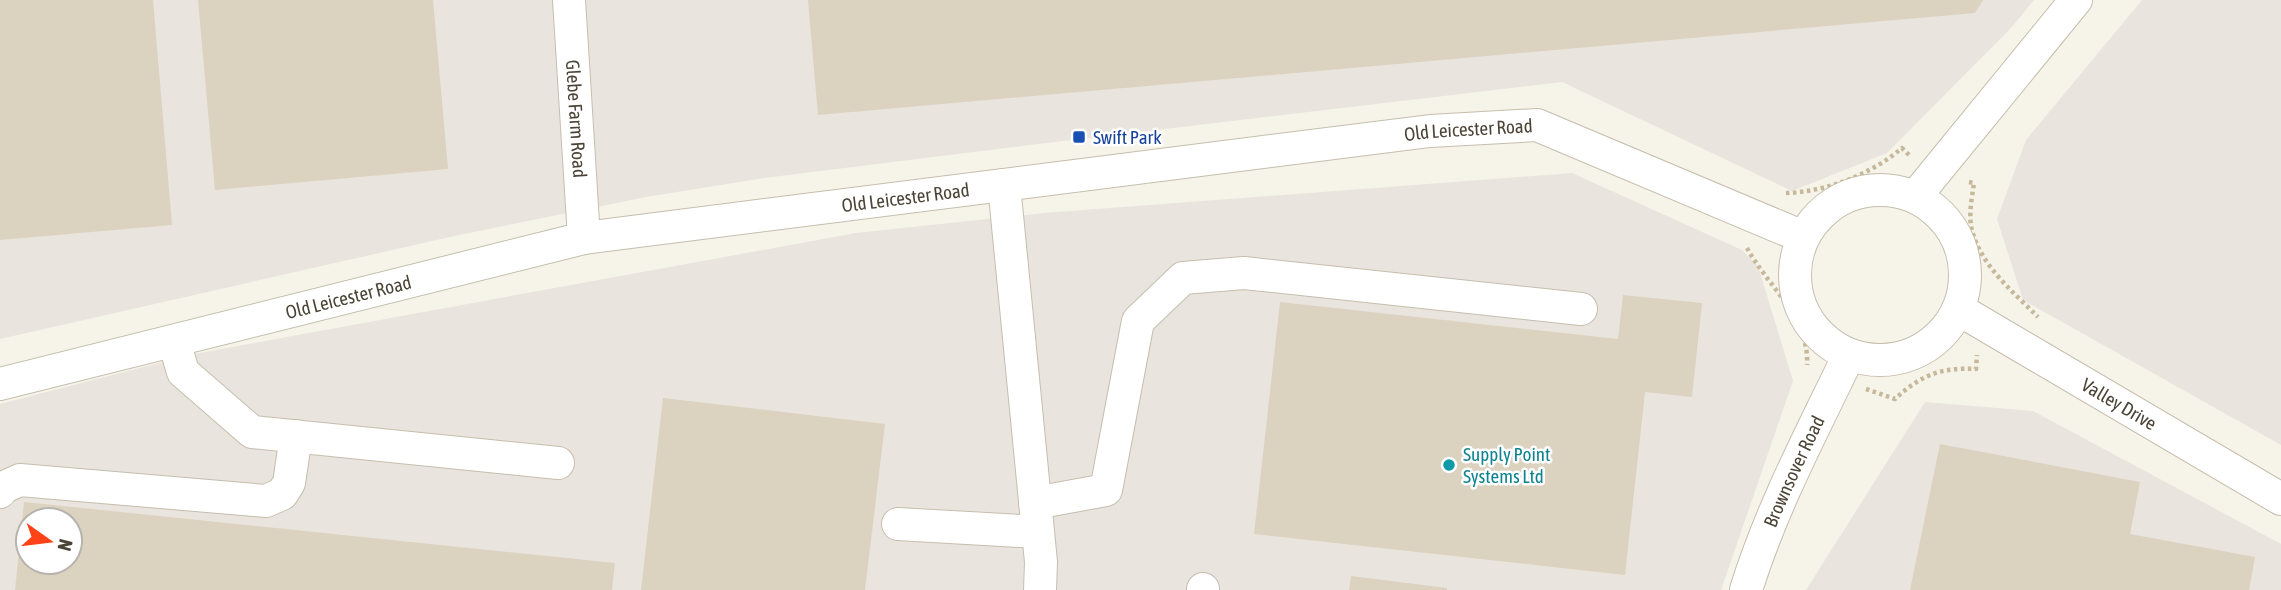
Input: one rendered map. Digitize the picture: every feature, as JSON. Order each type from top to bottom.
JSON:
[{"type":"street","name":"Glebe Farm Road","points":[[569,0],[584,238]]},
{"type":"street","points":[[1915,197],[2076,0]]},
{"type":"street","name":"Old Leicester Road","points":[[0,384],[584,238],[1430,131],[1537,125],[1802,237]]},
{"type":"street","points":[[1004,185],[1041,562],[1040,590]]},
{"type":"street","points":[[1890,189],[1915,197],[1937,211],[1954,232],[1963,257],[1965,283],[1958,309],[1945,331],[1924,348],[1900,358],[1874,360],[1849,355],[1824,341],[1806,319],[1796,293],[1795,274],[1802,237],[1817,215],[1838,200],[1863,190],[1890,189]]},
{"type":"street","points":[[898,524],[1037,518],[1106,490],[1138,321],[1183,278],[1244,273],[1581,309]]},
{"type":"street","name":"Valley Drive","points":[[1958,309],[2281,499]]},
{"type":"street","points":[[174,341],[183,372],[252,432],[558,463]]},
{"type":"street","name":"Brownsover Road","points":[[1746,590],[1805,445],[1849,355]]},
{"type":"street","points":[[0,492],[2,488],[20,480],[265,501],[282,494],[289,483],[296,436]]},
{"type":"path","points":[[1790,193],[1831,186],[1864,172],[1902,148]]},
{"type":"path","points":[[1974,183],[1971,226],[1978,247],[2010,289]]},
{"type":"path","points":[[1752,257],[1782,297],[1800,328],[1807,369]]},
{"type":"path","points":[[1895,399],[1913,383],[1934,372],[1959,368],[1976,369]]},
{"type":"shaded area","points":[[0,0],[2034,0],[2011,28],[1887,153],[1792,191],[1562,82],[764,178],[646,197],[454,236],[0,339]]},
{"type":"shaded area","points":[[2142,0],[2281,0],[2281,445],[2023,300],[1997,219],[2026,140]]},
{"type":"shaded area","name":"Swift Park","points":[[1572,173],[1742,250],[1758,266],[1793,381],[1721,590],[0,590],[0,404],[194,354],[856,233],[1044,213]]},
{"type":"shaded area","points":[[1925,402],[2033,411],[2281,544],[2281,590],[1806,590]]},
{"type":"building","points":[[0,0],[153,0],[172,225],[0,240]]},
{"type":"building","points":[[198,0],[433,0],[448,169],[215,190]]},
{"type":"building","points":[[808,0],[1983,0],[1975,13],[818,115]]},
{"type":"building","name":"Supply Point Systems Ltd","points":[[1623,295],[1702,303],[1692,397],[1645,392],[1625,575],[1254,534],[1280,302],[1618,339]]},
{"type":"building","points":[[663,398],[885,424],[865,590],[641,590]]},
{"type":"building","points":[[1940,444],[2140,482],[2130,534],[2255,557],[2249,590],[1910,590]]},
{"type":"building","points":[[24,502],[63,506],[24,506]]},
{"type":"building","points":[[84,508],[615,563],[612,590],[15,590],[16,576],[84,576]]},
{"type":"building","points":[[1351,576],[1447,588],[1447,590],[1349,590]]},
{"type":"place","name":"Swift Park","points":[[1079,137]]},
{"type":"place","name":"Supply Point Systems Ltd","points":[[1449,465]]}]
